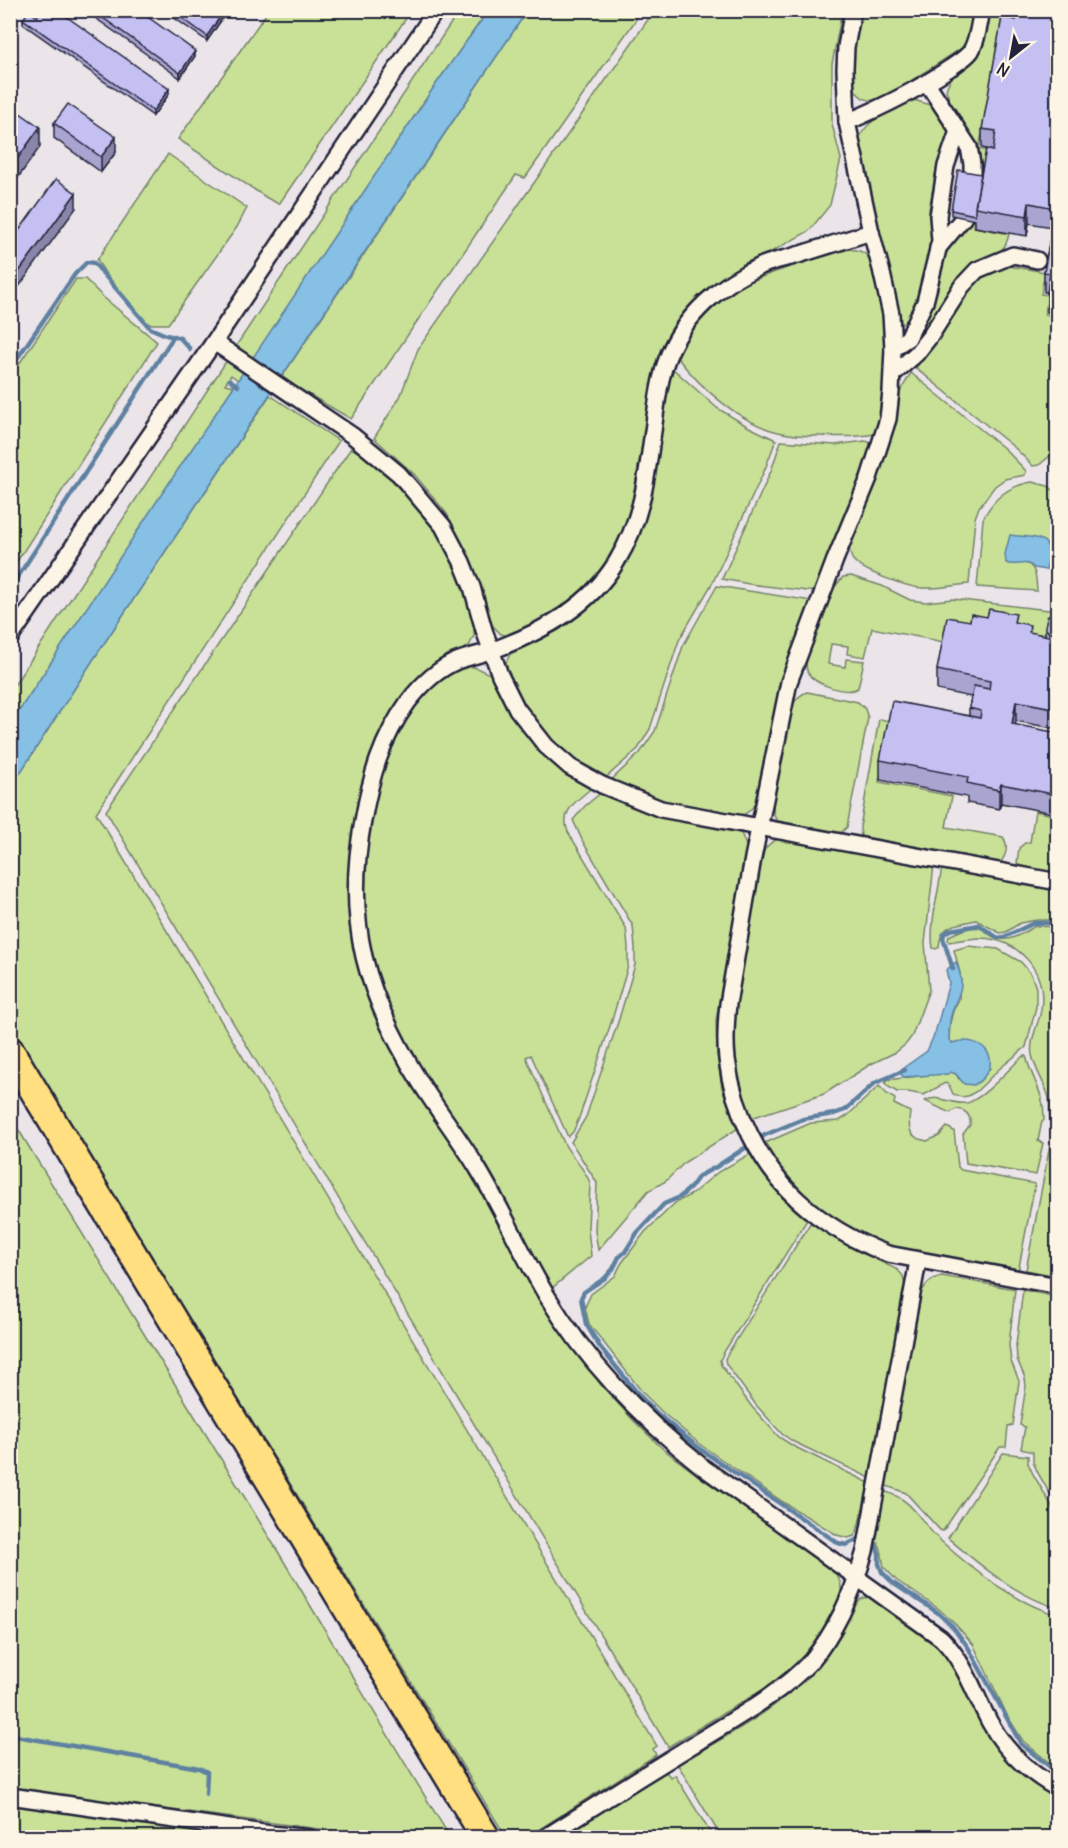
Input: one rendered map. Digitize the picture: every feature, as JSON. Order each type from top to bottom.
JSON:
[{"type":"highway","points":[[10,1051],[486,1838]]},
{"type":"highway","points":[[10,1086],[466,1838]]},
{"type":"street","points":[[10,638],[214,342],[436,10]]},
{"type":"street","points":[[854,10],[844,69],[848,122],[891,314],[893,374],[888,419],[869,478],[789,682],[759,826],[726,1023],[727,1059],[739,1107],[759,1150],[783,1184],[814,1213],[862,1244],[888,1254],[1058,1286]]},
{"type":"street","points":[[848,122],[927,83],[963,59],[970,52],[976,37],[982,11]]},
{"type":"street","points":[[927,83],[969,147],[972,178]]},
{"type":"street","points":[[893,348],[908,338],[918,319],[932,281],[940,241],[938,216],[945,166],[958,131]]},
{"type":"street","points":[[938,248],[964,217]]},
{"type":"street","points":[[871,232],[762,266],[718,291],[698,309],[680,333],[667,359],[640,512],[617,561],[597,588],[565,616],[522,639],[454,662],[422,686],[406,705],[377,759],[360,836],[356,870],[358,931],[370,984],[407,1061],[479,1170],[548,1298],[597,1367],[617,1391],[668,1440],[723,1483],[925,1625],[951,1648],[968,1675],[989,1720],[1014,1757],[1028,1770],[1058,1789]]},
{"type":"street","points":[[893,374],[916,354],[962,286],[977,270],[1013,255],[1037,260]]},
{"type":"street","points":[[214,342],[353,436],[399,474],[443,526],[462,562],[491,651],[517,709],[546,746],[570,767],[610,789],[661,809],[1058,882]]},
{"type":"street","points":[[544,1838],[747,1711],[789,1681],[810,1661],[824,1643],[847,1603],[858,1577],[918,1261]]},
{"type":"street","points":[[10,1796],[310,1838]]},
{"type":"green space","points":[[993,10],[1020,11],[1015,37],[1001,35],[979,149],[994,153],[991,167],[979,165],[955,115],[946,90],[952,78],[974,61],[981,51]]},
{"type":"green space","points":[[268,11],[411,11],[279,204],[178,139]]},
{"type":"green space","points":[[459,11],[488,11],[436,84],[253,358],[236,346]]},
{"type":"green space","points":[[527,11],[642,11],[525,178],[516,175],[351,419],[281,378]]},
{"type":"green space","points":[[654,11],[842,11],[832,64],[832,124],[841,159],[830,205],[809,231],[711,285],[684,312],[663,344],[655,373],[628,524],[612,556],[581,596],[521,634],[508,636],[501,634],[492,625],[447,514],[414,474],[374,438],[400,397],[418,349]]},
{"type":"green space","points":[[859,11],[974,11],[970,35],[962,48],[883,99],[868,100],[858,94],[853,83],[851,68],[851,53]]},
{"type":"green space","points":[[914,100],[930,105],[937,111],[948,130],[947,140],[937,165],[929,210],[933,237],[924,287],[905,324],[899,322],[857,145],[871,122],[888,111]]},
{"type":"green space","points":[[168,154],[247,208],[237,227],[168,324],[148,324],[105,273],[97,260]]},
{"type":"green space","points":[[970,220],[975,221],[974,227],[1009,234],[1006,242],[1000,251],[977,265],[918,341],[916,338],[934,301],[945,254]]},
{"type":"green space","points":[[849,249],[863,252],[872,263],[883,318],[882,396],[876,434],[801,436],[767,429],[737,414],[723,403],[697,380],[675,355],[701,315],[736,289],[773,273]]},
{"type":"green space","points":[[1009,266],[1045,272],[1041,294],[1048,295],[1045,314],[1057,317],[1057,450],[1039,465],[1033,466],[1015,448],[916,368],[975,281],[990,270]]},
{"type":"green space","points":[[76,279],[85,279],[157,342],[11,571],[11,376]]},
{"type":"green space","points":[[227,360],[244,372],[238,380],[231,375],[225,384],[234,386],[11,723],[11,690]]},
{"type":"green space","points":[[671,367],[717,408],[776,440],[713,582],[679,640],[650,729],[638,749],[602,781],[573,765],[521,707],[504,667],[510,654],[559,630],[585,610],[611,579],[637,537],[647,509]]},
{"type":"green space","points":[[911,373],[1005,449],[1026,471],[1025,475],[1005,479],[995,486],[979,507],[975,518],[969,584],[928,588],[906,585],[858,565],[851,555],[849,547],[886,453],[896,399]]},
{"type":"green space","points":[[270,395],[339,441],[96,813],[657,1746],[653,1749],[656,1755],[524,1837],[506,1837],[11,1027],[11,787]]},
{"type":"green space","points":[[781,441],[835,445],[865,441],[873,443],[816,592],[722,579],[771,471]]},
{"type":"green space","points":[[351,448],[367,457],[393,478],[439,531],[458,566],[474,624],[474,636],[469,646],[454,657],[371,759],[359,801],[353,839],[349,896],[361,975],[374,1007],[417,1088],[472,1176],[543,1301],[601,1385],[663,1449],[700,1477],[824,1561],[840,1582],[840,1596],[833,1611],[812,1646],[792,1668],[767,1687],[668,1747],[106,811]]},
{"type":"green space","points":[[1032,482],[1048,486],[1057,493],[1057,578],[1051,570],[1048,545],[1023,562],[1033,569],[1037,591],[977,587],[983,519],[992,504],[1003,494],[1016,486]]},
{"type":"green space","points":[[851,576],[882,586],[910,600],[925,602],[953,599],[1057,611],[1057,621],[1046,627],[1044,638],[944,642],[872,628],[865,657],[847,654],[848,646],[831,644],[828,664],[845,667],[846,659],[864,661],[858,688],[847,690],[832,688],[817,681],[807,671],[807,658],[832,590],[843,577]]},
{"type":"green space","points":[[717,586],[812,601],[782,681],[756,801],[749,811],[737,817],[665,804],[608,783],[640,753],[655,731],[683,646]]},
{"type":"green space","points":[[465,667],[474,667],[490,674],[515,717],[594,786],[568,811],[566,824],[568,832],[626,928],[628,966],[579,1118],[573,1132],[568,1137],[531,1055],[526,1057],[564,1143],[585,1172],[590,1183],[588,1229],[591,1256],[552,1288],[410,1055],[377,984],[370,956],[365,908],[366,859],[373,811],[383,768],[398,732],[418,702],[431,688]]},
{"type":"green space","points":[[807,692],[858,702],[865,709],[868,718],[847,827],[835,835],[807,832],[784,826],[778,822],[774,814],[773,802],[790,712],[796,700]]},
{"type":"green space","points":[[879,719],[890,721],[879,782],[952,796],[946,827],[1003,837],[1006,853],[997,866],[871,843],[861,837],[860,827]]},
{"type":"green space","points":[[603,791],[731,827],[741,833],[747,848],[716,1020],[717,1055],[722,1088],[737,1129],[685,1162],[666,1181],[648,1191],[598,1250],[595,1231],[597,1183],[571,1142],[586,1117],[635,965],[633,926],[583,842],[573,820]]},
{"type":"green space","points":[[1035,811],[1057,816],[1057,876],[1020,868],[1017,863],[1019,848],[1030,842]]},
{"type":"green space","points":[[785,837],[934,865],[925,943],[929,990],[912,1036],[896,1052],[871,1064],[824,1094],[751,1118],[737,1067],[733,1015],[760,860],[769,845]]},
{"type":"green space","points":[[942,867],[1057,888],[1057,920],[1020,923],[1000,933],[976,920],[962,923],[946,929],[940,939],[939,947],[933,948],[933,918]]},
{"type":"green space","points":[[1036,926],[1057,927],[1057,1123],[1050,1121],[1049,1098],[1035,1066],[1031,1049],[1040,1015],[1042,996],[1035,971],[1019,951],[995,940],[981,938],[949,942],[948,940],[949,936],[971,928],[981,929],[996,938],[1005,939]]},
{"type":"green space","points":[[968,946],[998,949],[1021,962],[1031,974],[1036,988],[1036,1007],[1026,1047],[977,1091],[968,1096],[961,1097],[953,1094],[949,1085],[945,1083],[924,1095],[897,1092],[887,1086],[885,1083],[887,1080],[951,1072],[959,1079],[979,1082],[990,1068],[959,1041],[952,1044],[949,1040],[950,1023],[959,999],[960,973],[954,950]]},
{"type":"green space","points":[[1026,1056],[1044,1110],[1044,1120],[1038,1141],[1043,1143],[1036,1175],[966,1163],[963,1134],[970,1125],[969,1116],[956,1109],[950,1113],[925,1101],[935,1098],[967,1103],[981,1096],[1022,1057]]},
{"type":"green space","points":[[879,1086],[895,1099],[894,1104],[910,1112],[909,1127],[913,1135],[921,1140],[927,1141],[939,1136],[947,1127],[954,1131],[958,1167],[961,1170],[1035,1184],[1018,1272],[891,1248],[867,1240],[840,1224],[802,1196],[776,1166],[765,1143],[811,1123],[839,1121]]},
{"type":"green space","points":[[10,1116],[450,1837],[381,1837],[11,1789]]},
{"type":"green space","points":[[1050,1145],[1057,1147],[1057,1276],[1026,1270]]},
{"type":"green space","points":[[750,1154],[782,1198],[807,1220],[724,1352],[720,1360],[721,1365],[752,1407],[779,1437],[869,1483],[857,1532],[848,1538],[837,1535],[783,1502],[702,1446],[643,1393],[589,1324],[585,1307],[591,1294],[615,1276],[621,1264],[645,1232],[675,1203],[692,1194],[718,1172]]},
{"type":"green space","points":[[811,1222],[852,1248],[898,1270],[903,1276],[906,1290],[870,1478],[782,1434],[756,1405],[726,1364],[725,1359],[728,1353]]},
{"type":"green space","points":[[942,1276],[1015,1289],[1009,1345],[1011,1361],[1019,1381],[1013,1425],[1008,1426],[1006,1447],[1000,1447],[943,1531],[906,1493],[884,1485],[919,1297],[928,1283]]},
{"type":"green space","points":[[1023,1290],[1057,1297],[1057,1506],[1033,1462],[1033,1452],[1021,1449],[1025,1427],[1020,1425],[1026,1386],[1017,1359],[1016,1345]]},
{"type":"green space","points":[[1003,1453],[1028,1456],[1028,1463],[1033,1474],[1057,1515],[1057,1608],[1013,1588],[948,1538]]},
{"type":"green space","points":[[883,1491],[903,1500],[941,1541],[995,1584],[1025,1602],[1057,1615],[1057,1769],[1023,1741],[1008,1717],[973,1644],[939,1609],[896,1580],[884,1567],[881,1549],[875,1540]]},
{"type":"green space","points":[[868,1597],[875,1599],[923,1631],[948,1655],[999,1750],[1020,1772],[1057,1798],[1057,1837],[721,1837],[678,1765],[744,1726],[791,1692],[817,1662],[855,1605],[861,1599]]},
{"type":"green space","points":[[666,1772],[671,1778],[675,1775],[713,1837],[583,1837],[576,1827]]},
{"type":"green space","points":[[11,1804],[252,1837],[11,1837]]},
{"type":"water","points":[[488,11],[527,11],[91,663],[11,787],[11,723],[436,84]]},
{"type":"water","points":[[1010,535],[1043,540],[1048,550],[1046,570],[1024,563],[1006,563],[1005,554]]},
{"type":"water","points":[[956,962],[961,983],[951,1015],[949,1040],[952,1043],[974,1042],[982,1046],[988,1052],[989,1068],[984,1077],[974,1085],[964,1084],[956,1074],[951,1072],[903,1077],[899,1071],[927,1051],[935,1033],[949,983],[946,970]]},
{"type":"building","points":[[41,10],[57,10],[169,89],[153,111],[23,19],[29,11],[37,17]]},
{"type":"building","points":[[92,10],[138,10],[195,51],[180,73]]},
{"type":"building","points":[[171,10],[217,10],[222,14],[207,36]]},
{"type":"building","points":[[1018,10],[1058,10],[1058,295],[1047,293],[1050,273],[1044,272],[1055,208],[1029,203],[1027,216],[975,207],[986,149],[993,151],[996,131],[982,129],[1002,17],[1016,20]]},
{"type":"building","points":[[68,104],[116,137],[101,157],[54,123]]},
{"type":"building","points":[[10,106],[40,127],[10,169]]},
{"type":"building","points":[[958,170],[981,174],[975,215],[951,210]]},
{"type":"building","points":[[56,179],[76,193],[10,284],[10,243]]},
{"type":"building","points":[[989,609],[1016,614],[1014,622],[1030,625],[1029,632],[1058,638],[1058,709],[1016,701],[1012,724],[1058,733],[1058,795],[1001,784],[999,790],[967,783],[968,777],[880,760],[892,701],[980,718],[981,711],[969,708],[974,686],[989,689],[990,681],[937,670],[947,617],[970,621],[971,614],[987,617]]},
{"type":"building","points":[[1058,612],[1058,637],[1051,636],[1045,627],[1047,617]]},
{"type":"waterway","points":[[10,369],[75,274],[87,262],[94,263],[150,328],[180,338],[190,349]]},
{"type":"waterway","points":[[10,589],[174,336]]},
{"type":"waterway","points":[[230,380],[238,386]]},
{"type":"waterway","points":[[953,969],[943,938],[944,934],[950,930],[979,925],[998,938],[1034,923],[1058,923]]},
{"type":"waterway","points":[[905,1070],[875,1083],[845,1110],[803,1119],[765,1135],[699,1176],[680,1197],[664,1204],[637,1233],[605,1278],[584,1292],[581,1298],[586,1324],[600,1347],[639,1395],[660,1416],[700,1449],[838,1543],[846,1545],[858,1539],[876,1545],[882,1572],[893,1583],[937,1612],[953,1627],[968,1647],[1021,1744],[1058,1773]]},
{"type":"waterway","points":[[10,1735],[199,1768],[207,1772],[206,1794]]}]
